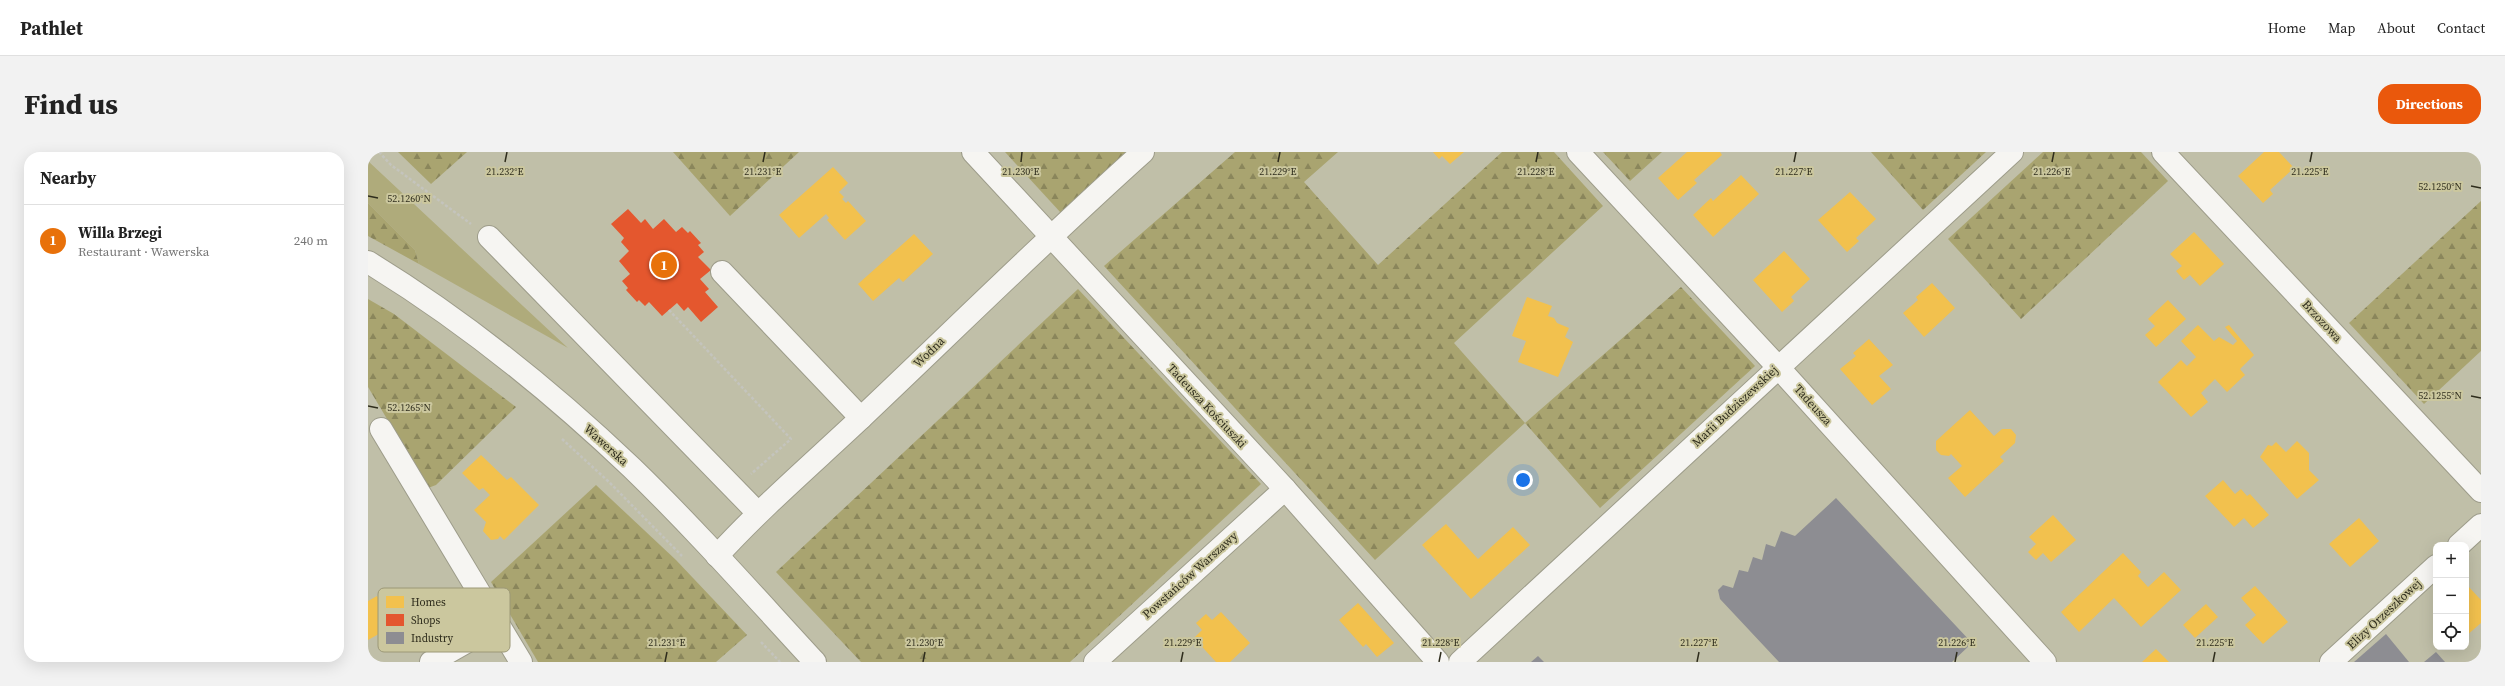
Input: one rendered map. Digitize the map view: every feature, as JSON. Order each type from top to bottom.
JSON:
[{"type":"street","name":"Tadeusza Kościuszki","points":[[973,152],[1284,489],[1438,662]]},
{"type":"street","name":"Wodna","points":[[717,556],[758,512],[861,418],[1049,236],[1143,152]]},
{"type":"street","name":"Tadeusza","points":[[1578,152],[1778,367],[2045,662]]},
{"type":"street","name":"Marii Budziszewskiej","points":[[1460,662],[2012,152]]},
{"type":"street","name":"Brzozowa","points":[[2163,152],[2481,491]]},
{"type":"street","points":[[489,237],[758,512]]},
{"type":"street","name":"Wawerska","points":[[368,262],[416,291],[476,335],[547,392],[632,468],[717,556],[815,662]]},
{"type":"street","points":[[722,272],[861,418]]},
{"type":"street","points":[[381,429],[476,588]]},
{"type":"street","name":"Powstańców Warszawy","points":[[1095,662],[1284,489]]},
{"type":"street","points":[[2462,542],[2481,525]]},
{"type":"street","name":"Elizy Orzeszkowej","points":[[2331,662],[2433,569]]},
{"type":"street","points":[[510,644],[521,662]]},
{"type":"street","points":[[430,662],[448,652]]},
{"type":"path","points":[[379,152],[391,164],[489,237]]},
{"type":"path","points":[[669,310],[791,439],[734,488]]},
{"type":"path","points":[[558,435],[609,482],[686,560]]},
{"type":"path","points":[[759,639],[780,662]]},
{"type":"shaded area","points":[[368,161],[568,348],[419,264],[415,250],[368,203]]},
{"type":"green space","points":[[398,152],[467,152],[431,184]]},
{"type":"green space","points":[[673,152],[799,152],[730,216]]},
{"type":"green space","points":[[1005,152],[1128,152],[1061,213]]},
{"type":"green space","points":[[1235,152],[1338,152],[1304,182],[1378,265],[1502,152],[1554,152],[1603,206],[1454,343],[1525,423],[1375,560],[1104,266]]},
{"type":"green space","points":[[1603,152],[1662,152],[1630,181]]},
{"type":"green space","points":[[1871,152],[1986,152],[1923,210]]},
{"type":"green space","points":[[2043,152],[2141,152],[2168,181],[2021,319],[1948,239]]},
{"type":"green space","points":[[2481,201],[2481,351],[2424,404],[2349,323]]},
{"type":"green space","points":[[368,203],[415,250],[419,264],[368,236]]},
{"type":"green space","points":[[1681,287],[1755,366],[1600,508],[1525,423]]},
{"type":"green space","points":[[1078,289],[1261,484],[1070,662],[861,662],[776,572]]},
{"type":"green space","points":[[368,299],[394,314],[516,407],[436,485],[428,488],[368,387]]},
{"type":"green space","points":[[596,485],[676,560],[747,635],[716,662],[538,662],[510,614],[510,588],[495,588],[491,582]]},
{"type":"building: Homes","points":[[1433,152],[1464,152],[1450,164],[1442,156],[1439,159]]},
{"type":"building: Homes","points":[[1687,152],[1720,152],[1722,155],[1694,180],[1697,183],[1678,200],[1658,178]]},
{"type":"building: Homes","points":[[2264,152],[2279,152],[2294,168],[2270,190],[2273,194],[2263,203],[2238,176]]},
{"type":"building: Homes","points":[[833,167],[848,183],[839,192],[844,197],[842,199],[846,203],[848,201],[866,221],[845,240],[827,220],[829,218],[826,214],[799,238],[779,215]]},
{"type":"building: Homes","points":[[1741,175],[1759,194],[1713,237],[1693,215],[1711,198],[1713,201]]},
{"type":"building: Homes","points":[[1850,192],[1876,219],[1856,238],[1859,241],[1847,252],[1818,220]]},
{"type":"building: Homes","points":[[2194,232],[2224,264],[2200,286],[2190,275],[2184,280],[2176,271],[2182,266],[2170,254]]},
{"type":"building: Homes","points":[[914,234],[933,254],[903,282],[899,278],[873,301],[858,284]]},
{"type":"building: Homes","points":[[1784,251],[1810,279],[1791,297],[1794,301],[1782,312],[1753,280]]},
{"type":"building: Homes","points":[[1932,283],[1955,308],[1924,337],[1903,313],[1918,300],[1916,297]]},
{"type":"building: Homes","points":[[1527,297],[1552,306],[1548,316],[1554,318],[1557,323],[1569,328],[1565,337],[1573,342],[1558,377],[1518,362],[1526,341],[1512,336]]},
{"type":"building: Homes","points":[[2168,300],[2186,319],[2156,347],[2145,335],[2155,326],[2148,319]]},
{"type":"building: Homes","points":[[2198,325],[2214,341],[2219,337],[2233,345],[2237,341],[2225,327],[2229,325],[2254,355],[2240,369],[2245,375],[2227,392],[2215,379],[2201,393],[2208,402],[2191,417],[2158,382],[2181,360],[2187,366],[2196,357],[2181,341]]},
{"type":"building: Homes","points":[[1869,339],[1893,365],[1879,376],[1891,389],[1872,405],[1840,369],[1856,356],[1853,353]]},
{"type":"building: Homes","points":[[1970,410],[1994,436],[2002,429],[2011,429],[2016,435],[2015,443],[2000,457],[2004,461],[1965,497],[1948,478],[1962,466],[1951,454],[1949,456],[1941,455],[1936,450],[1936,441]]},
{"type":"building: Homes","points":[[2297,441],[2309,453],[2309,470],[2319,480],[2297,499],[2260,457],[2268,445],[2272,446],[2276,442],[2286,452]]},
{"type":"building: Homes","points":[[481,455],[507,480],[511,477],[539,505],[504,540],[500,536],[498,539],[491,540],[483,531],[486,522],[474,510],[490,495],[483,488],[479,490],[462,473]]},
{"type":"building: Homes","points":[[2223,480],[2235,494],[2241,489],[2247,496],[2250,494],[2269,515],[2253,528],[2244,518],[2234,527],[2205,496]]},
{"type":"building: Homes","points":[[2053,515],[2076,540],[2051,562],[2043,553],[2036,560],[2028,552],[2036,544],[2029,537]]},
{"type":"building: Homes","points":[[2359,518],[2379,541],[2350,567],[2329,544]]},
{"type":"building: Homes","points":[[1446,524],[1478,559],[1513,527],[1530,545],[1471,599],[1422,545]]},
{"type":"building: Homes","points":[[2123,553],[2141,572],[2138,576],[2148,587],[2164,572],[2181,590],[2141,627],[2114,598],[2079,632],[2061,612]]},
{"type":"building: Homes","points":[[2255,586],[2288,622],[2263,644],[2245,625],[2256,615],[2241,598]]},
{"type":"building: Homes","points":[[2469,587],[2481,600],[2481,623],[2469,633]]},
{"type":"building: Homes","points":[[377,596],[378,598],[378,634],[368,640],[368,601]]},
{"type":"building: Homes","points":[[1358,603],[1394,643],[1377,657],[1366,644],[1363,647],[1339,620]]},
{"type":"building: Homes","points":[[2206,604],[2218,617],[2195,638],[2183,625]]},
{"type":"building: Homes","points":[[1221,612],[1250,643],[1230,662],[1216,662],[1194,638],[1202,630],[1196,623],[1206,614],[1212,620]]},
{"type":"building: Homes","points":[[2156,649],[2169,662],[2142,662]]},
{"type":"building: Homes","points":[[2481,655],[2481,662],[2473,662]]},
{"type":"building: Shops","points":[[628,209],[641,223],[645,219],[653,229],[664,219],[676,232],[682,227],[688,233],[690,231],[701,243],[698,245],[704,252],[698,257],[711,270],[700,279],[709,289],[705,292],[718,307],[701,322],[688,307],[684,311],[677,303],[662,316],[649,302],[645,306],[639,300],[637,302],[626,290],[628,288],[622,281],[630,274],[619,261],[629,251],[621,242],[624,238],[611,224]]},
{"type":"building: Industry","points":[[1836,498],[1972,643],[1952,662],[1779,662],[1720,599],[1718,590],[1723,585],[1733,588],[1739,570],[1748,572],[1753,557],[1762,560],[1766,544],[1775,547],[1781,531],[1795,536]]},
{"type":"building: Industry","points":[[2386,634],[2409,662],[2354,662]]},
{"type":"building: Industry","points":[[2436,652],[2445,662],[2424,662]]},
{"type":"building: Industry","points":[[1538,656],[1544,662],[1531,662]]},
{"type":"place","name":"Willa Brzegi","points":[[664,265]]}]
